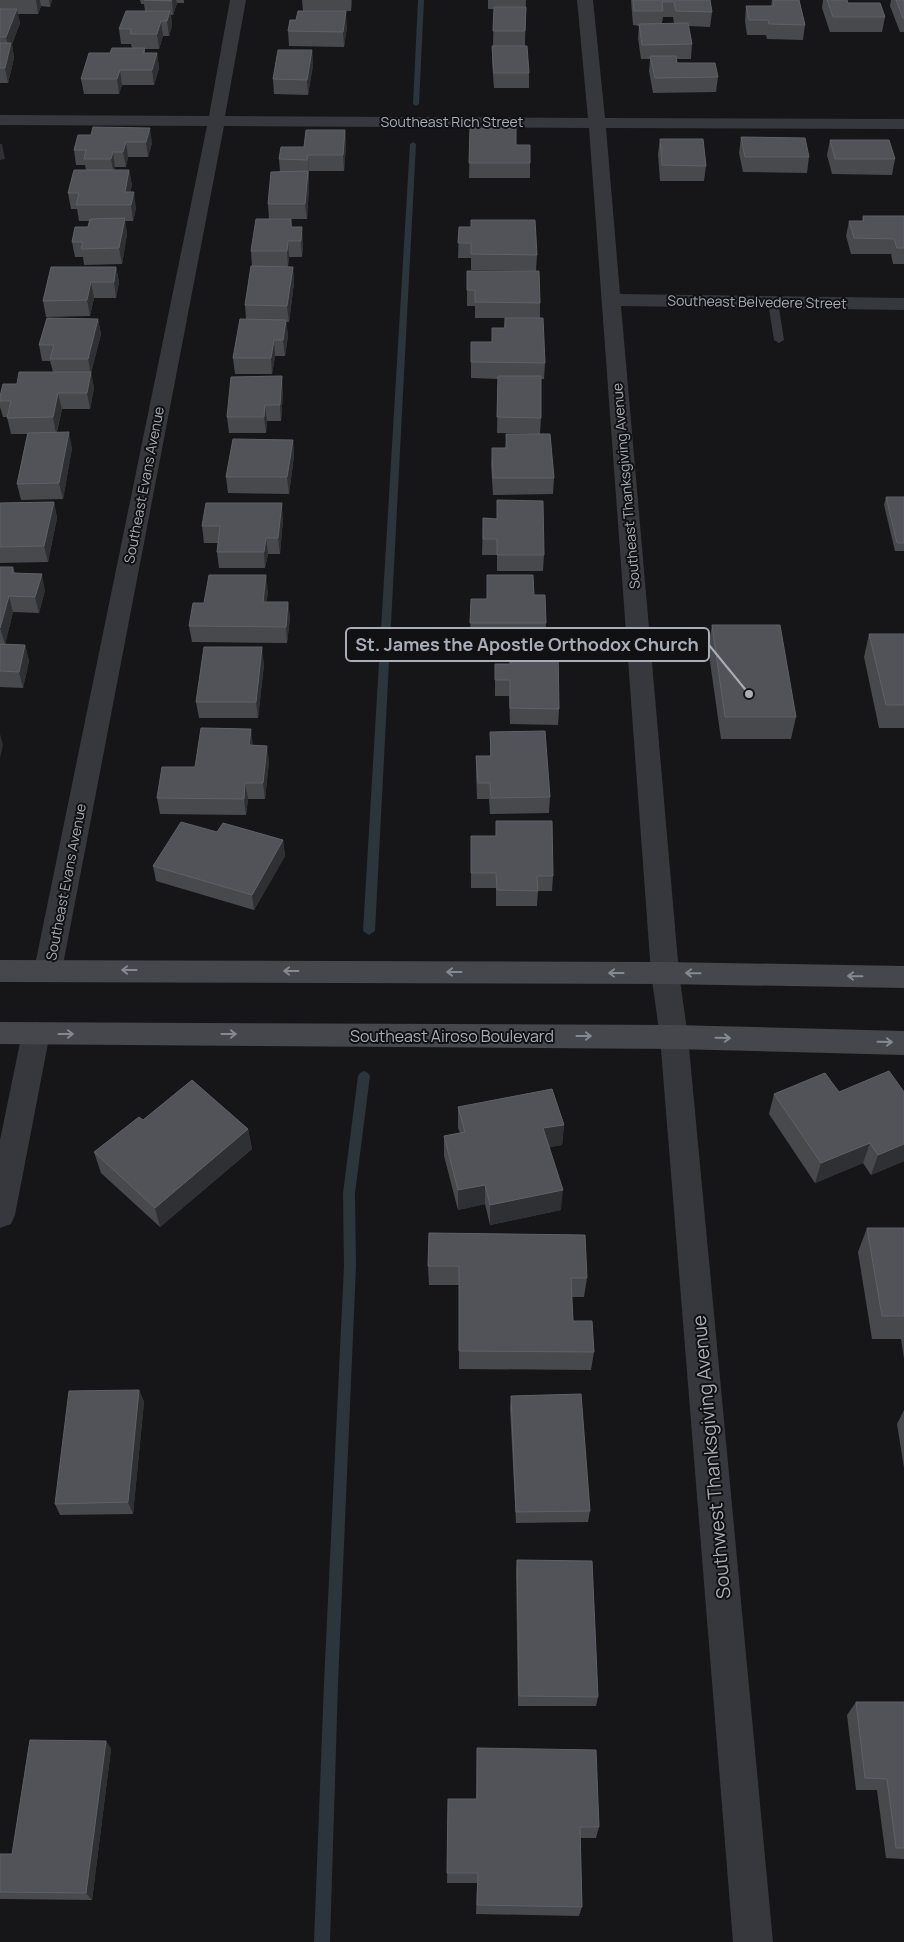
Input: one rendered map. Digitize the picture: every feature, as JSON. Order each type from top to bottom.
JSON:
[{"type":"main road","points":[[0,971],[665,973],[904,977]]},
{"type":"main road","name":"Southeast Airoso Boulevard","points":[[0,1033],[674,1037],[904,1042]]},
{"type":"street","name":"Southeast Evans Avenue","points":[[48,970],[216,122],[238,0]]},
{"type":"street","name":"Southeast Thanksgiving Avenue","points":[[585,0],[597,122],[665,973]]},
{"type":"street","name":"Southeast Rich Street","points":[[0,120],[904,124]]},
{"type":"street","name":"Southeast Belvedere Street","points":[[611,300],[904,304]]},
{"type":"street","name":"Southwest Thanksgiving Avenue","points":[[665,973],[674,1037],[754,1942]]},
{"type":"street","points":[[0,1215],[36,1033]]},
{"type":"lane","points":[[773,302],[779,340]]},
{"type":"building","points":[[633,0],[710,0],[712,12],[676,11],[674,2],[662,2],[663,11],[634,11]]},
{"type":"building","points":[[773,0],[799,0],[805,25],[769,24],[768,20],[749,20],[746,6],[774,6]]},
{"type":"building","points":[[827,0],[847,0],[848,3],[880,3],[885,17],[833,17]]},
{"type":"building","points":[[896,0],[904,0],[904,18],[903,18]]},
{"type":"building","points":[[494,7],[526,7],[525,31],[493,31]]},
{"type":"building","points":[[0,9],[17,9],[6,37],[0,37]]},
{"type":"building","points":[[126,11],[170,11],[167,21],[161,21],[157,34],[130,34],[131,29],[119,29]]},
{"type":"building","points":[[298,11],[346,11],[343,32],[288,31],[290,20],[296,20]]},
{"type":"building","points":[[688,23],[692,44],[642,45],[639,24]]},
{"type":"building","points":[[0,43],[11,43],[5,68],[0,68]]},
{"type":"building","points":[[492,46],[527,46],[529,73],[494,73]]},
{"type":"building","points":[[112,48],[145,48],[143,53],[157,53],[152,70],[120,70],[117,79],[81,79],[89,53],[110,53]]},
{"type":"building","points":[[278,50],[312,50],[307,80],[273,79]]},
{"type":"building","points":[[650,56],[676,56],[677,63],[715,63],[718,77],[655,78]]},
{"type":"building","points":[[93,127],[150,128],[146,142],[126,142],[123,152],[113,152],[111,159],[84,159],[86,150],[74,150],[78,135],[91,135]]},
{"type":"building","points":[[470,128],[516,128],[516,145],[530,145],[530,163],[469,163]]},
{"type":"building","points":[[306,130],[345,130],[343,155],[308,155],[307,160],[279,159],[281,147],[304,147]]},
{"type":"building","points":[[741,137],[805,138],[809,157],[745,157]]},
{"type":"building","points":[[660,139],[703,139],[706,166],[662,165]]},
{"type":"building","points":[[830,140],[889,140],[895,159],[835,159]]},
{"type":"building","points":[[74,170],[129,170],[125,192],[134,192],[131,205],[76,205],[79,193],[68,193]]},
{"type":"building","points":[[308,171],[305,204],[268,204],[271,172]]},
{"type":"building","points":[[863,216],[904,216],[904,248],[897,248],[894,239],[854,238],[849,221],[864,221]]},
{"type":"building","points":[[125,218],[119,248],[81,249],[83,242],[72,242],[75,227],[88,227],[90,219]]},
{"type":"building","points":[[256,219],[291,219],[291,227],[302,227],[301,241],[288,241],[287,251],[251,251]]},
{"type":"building","points":[[471,220],[535,220],[537,255],[471,254],[471,243],[458,243],[459,227],[471,227]]},
{"type":"building","points":[[251,266],[293,267],[287,306],[245,305]]},
{"type":"building","points":[[51,267],[116,267],[114,282],[91,282],[87,300],[43,301]]},
{"type":"building","points":[[467,271],[539,271],[540,303],[475,302],[475,290],[467,290]]},
{"type":"building","points":[[47,318],[98,319],[88,359],[50,359],[54,345],[39,345]]},
{"type":"building","points":[[505,318],[543,318],[545,363],[471,362],[471,342],[492,342],[492,328],[505,328]]},
{"type":"building","points":[[240,319],[286,320],[283,340],[274,340],[271,358],[233,358]]},
{"type":"building","points":[[19,372],[91,372],[87,393],[58,393],[53,417],[7,418],[11,401],[0,401],[3,384],[17,384]]},
{"type":"building","points":[[282,376],[280,405],[265,405],[264,417],[227,417],[231,377]]},
{"type":"building","points":[[498,376],[541,376],[541,418],[497,417]]},
{"type":"building","points":[[69,432],[59,483],[17,484],[28,433]]},
{"type":"building","points":[[506,434],[550,434],[554,478],[493,478],[492,448],[507,448]]},
{"type":"building","points":[[233,439],[293,440],[287,477],[226,477]]},
{"type":"building","points":[[886,497],[904,497],[904,543],[897,543]]},
{"type":"building","points":[[497,500],[543,501],[544,555],[497,555],[497,539],[483,539],[483,518],[497,519]]},
{"type":"building","points":[[54,502],[44,546],[0,547],[0,503]]},
{"type":"building","points":[[206,503],[282,503],[278,538],[266,538],[264,552],[217,552],[220,526],[202,526]]},
{"type":"building","points":[[0,567],[13,567],[12,573],[42,574],[35,597],[9,596],[0,628]]},
{"type":"building","points":[[209,575],[266,575],[263,602],[288,602],[286,627],[189,626],[193,603],[204,603]]},
{"type":"building","points":[[487,575],[533,575],[534,595],[545,595],[546,623],[470,623],[471,599],[487,599]]},
{"type":"building","points":[[712,625],[780,625],[796,717],[725,717]]},
{"type":"building","points":[[869,634],[904,634],[904,705],[886,705]]},
{"type":"building","points":[[0,644],[25,645],[19,672],[0,671]]},
{"type":"building","points":[[204,647],[262,647],[256,702],[196,702]]},
{"type":"building","points":[[510,650],[558,651],[559,709],[510,708],[510,680],[495,680],[495,664],[510,664]]},
{"type":"building","points":[[201,728],[251,729],[249,745],[267,746],[263,783],[245,783],[244,799],[157,798],[162,767],[195,767]]},
{"type":"building","points":[[545,731],[550,797],[491,798],[490,783],[478,783],[476,756],[491,756],[490,732]]},
{"type":"building","points":[[496,821],[552,821],[553,876],[537,876],[538,891],[497,890],[496,873],[471,873],[471,836],[496,836]]},
{"type":"building","points":[[181,822],[217,832],[223,823],[283,840],[252,895],[153,866]]},
{"type":"building","points":[[889,1071],[904,1092],[904,1144],[878,1155],[870,1143],[821,1163],[774,1094],[825,1073],[839,1092]]},
{"type":"building","points":[[192,1080],[248,1129],[155,1208],[94,1152],[139,1117],[143,1120]]},
{"type":"building","points":[[552,1089],[564,1125],[543,1128],[563,1190],[490,1205],[485,1185],[458,1190],[444,1136],[465,1132],[458,1107]]},
{"type":"building","points":[[867,1228],[904,1228],[904,1316],[882,1316]]},
{"type":"building","points":[[429,1233],[585,1235],[587,1278],[571,1278],[573,1321],[592,1321],[594,1352],[459,1351],[459,1266],[428,1266]]},
{"type":"building","points":[[139,1390],[128,1502],[55,1504],[69,1391]]},
{"type":"building","points":[[581,1394],[590,1511],[516,1512],[511,1396]]},
{"type":"building","points":[[517,1560],[592,1561],[598,1697],[519,1696]]},
{"type":"building","points":[[856,1702],[904,1702],[904,1848],[896,1848],[887,1779],[865,1778]]},
{"type":"building","points":[[30,1740],[106,1741],[86,1893],[0,1892],[0,1854],[12,1854]]},
{"type":"building","points":[[477,1748],[596,1750],[599,1827],[580,1827],[582,1907],[477,1905],[478,1873],[447,1873],[448,1799],[477,1799]]},
{"type":"waterway","points":[[416,104],[421,0]]},
{"type":"waterway","points":[[369,931],[413,144]]},
{"type":"waterway","points":[[322,1942],[331,1683],[350,1266],[349,1193],[364,1076]]},
{"type":"place","name":"St. James the Apostle Orthodox Church","points":[[749,694]]}]
